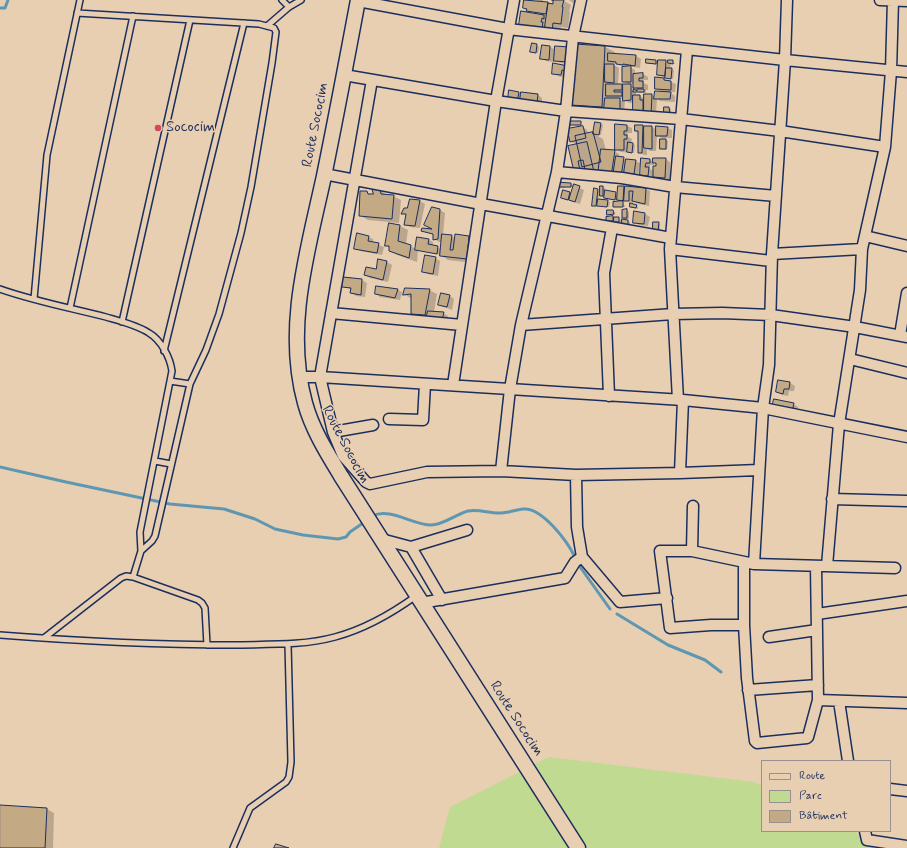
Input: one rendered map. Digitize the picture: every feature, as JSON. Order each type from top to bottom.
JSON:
[{"type":"street","points":[[453,386],[496,101],[514,0]]},
{"type":"street","points":[[501,471],[510,389],[521,325],[557,172],[566,111],[573,37],[581,0]]},
{"type":"street","points":[[754,564],[763,408],[769,365],[772,258],[785,60],[787,0]]},
{"type":"street","points":[[880,0],[907,1]]},
{"type":"street","points":[[827,566],[839,424],[860,290],[862,250],[885,148],[891,71],[894,0]]},
{"type":"street","points":[[358,1],[386,3],[508,29],[687,50],[907,72]]},
{"type":"street","name":"Route Sococim","points":[[358,1],[324,174],[304,266],[300,293],[296,337],[304,403],[325,450],[380,539],[578,848]]},
{"type":"street","points":[[680,473],[680,400],[673,314],[670,249],[687,50]]},
{"type":"street","points":[[344,75],[496,101],[566,111],[681,119],[780,131],[885,148]]},
{"type":"street","points":[[372,80],[320,377],[333,432],[343,456],[368,483],[427,472],[501,471],[576,475],[759,470]]},
{"type":"street","points":[[557,172],[622,178],[675,187],[776,196]]},
{"type":"street","points":[[324,174],[547,217],[671,238]]},
{"type":"street","points":[[609,396],[604,273],[612,228]]},
{"type":"street","points":[[866,236],[907,246]]},
{"type":"street","points":[[670,249],[772,258],[862,250]]},
{"type":"street","points":[[521,325],[673,314],[722,313],[771,315],[855,327],[904,336],[907,293]]},
{"type":"street","points":[[331,313],[462,326]]},
{"type":"street","points":[[850,359],[907,374]]},
{"type":"street","points":[[300,377],[320,377],[680,400],[763,408],[907,438]]},
{"type":"street","points":[[389,419],[423,420],[425,384]]},
{"type":"street","points":[[333,432],[372,425]]},
{"type":"street","points":[[576,475],[577,527],[582,557],[620,602],[667,598]]},
{"type":"street","points":[[832,499],[907,501]]},
{"type":"street","points":[[692,551],[693,506]]},
{"type":"street","points":[[380,539],[411,547],[467,530]]},
{"type":"street","points":[[411,547],[442,600]]},
{"type":"street","points":[[744,625],[711,625],[670,628],[660,551],[692,551],[754,564],[895,568]]},
{"type":"street","points":[[419,599],[442,600],[564,578],[575,562],[582,557]]},
{"type":"street","points":[[744,562],[744,625],[748,690],[755,741],[757,744],[808,738],[818,700],[816,566]]},
{"type":"street","points":[[817,614],[907,601]]},
{"type":"street","points":[[769,637],[817,630]]},
{"type":"street","points":[[748,690],[818,685]]},
{"type":"street","points":[[818,700],[907,703]]},
{"type":"street","points":[[839,701],[848,760]]},
{"type":"street","points":[[891,789],[907,791]]},
{"type":"street","points":[[865,832],[867,840],[907,846]]},
{"type":"lane","points":[[34,299],[47,155],[61,82],[80,0]]},
{"type":"lane","points":[[282,0],[289,7]]},
{"type":"lane","points":[[268,26],[289,7],[301,0]]},
{"type":"lane","points":[[77,13],[244,23],[274,28],[276,34],[251,188],[239,240],[219,314],[206,350],[190,384],[155,536],[152,541],[141,551]]},
{"type":"lane","points":[[70,308],[133,16]]},
{"type":"lane","points":[[122,322],[190,20]]},
{"type":"lane","points":[[164,350],[244,23]]},
{"type":"lane","points":[[0,289],[122,322],[149,333],[160,343],[171,363],[172,371],[140,532],[141,551],[132,577]]},
{"type":"lane","points":[[170,381],[190,384]]},
{"type":"lane","points":[[154,461],[171,464]]},
{"type":"lane","points":[[44,638],[121,578],[126,576],[198,600],[202,603],[205,608],[207,645]]},
{"type":"lane","points":[[0,635],[125,643],[207,645],[288,644],[312,642],[357,630],[419,599]]},
{"type":"lane","points":[[233,848],[250,808],[286,782],[289,776],[292,762],[288,644]]},
{"type":"green space","points":[[549,757],[754,782],[761,786],[761,832],[854,832],[886,848],[439,848],[450,807]]},
{"type":"building","points":[[524,0],[548,2],[546,14],[526,11],[527,9],[523,8]]},
{"type":"building","points":[[553,0],[564,0],[561,24],[553,23],[552,32],[544,31],[548,3],[553,4]]},
{"type":"building","points":[[521,11],[544,15],[544,19],[542,18],[541,22],[543,22],[542,28],[519,25]]},
{"type":"building","points":[[532,43],[537,44],[536,53],[530,52]]},
{"type":"building","points":[[575,44],[605,46],[602,107],[571,105]]},
{"type":"building","points":[[542,45],[550,46],[549,60],[540,59]]},
{"type":"building","points":[[555,46],[569,47],[568,62],[554,61]]},
{"type":"building","points":[[608,53],[636,55],[635,66],[616,64],[616,62],[608,61]]},
{"type":"building","points":[[646,59],[656,60],[656,64],[646,63]]},
{"type":"building","points":[[658,60],[666,60],[665,76],[657,75]]},
{"type":"building","points":[[668,60],[673,60],[673,64],[668,63]]},
{"type":"building","points":[[553,63],[568,66],[567,71],[562,70],[561,75],[552,74]]},
{"type":"building","points":[[605,64],[614,64],[614,83],[605,82]]},
{"type":"building","points":[[631,66],[631,82],[622,82],[622,67]]},
{"type":"building","points":[[666,68],[672,68],[671,79],[665,78]]},
{"type":"building","points":[[643,73],[643,78],[639,78],[639,81],[643,81],[643,88],[633,88],[633,74]]},
{"type":"building","points":[[655,77],[664,78],[664,80],[671,81],[671,90],[655,89]]},
{"type":"building","points":[[606,84],[622,84],[622,90],[614,90],[614,92],[622,92],[622,96],[606,96]]},
{"type":"building","points":[[623,84],[631,84],[631,100],[623,101]]},
{"type":"building","points":[[634,89],[637,91],[637,89],[644,89],[644,92],[633,92]]},
{"type":"building","points":[[509,90],[519,92],[517,102],[508,100]]},
{"type":"building","points":[[655,91],[671,92],[670,99],[654,99]]},
{"type":"building","points":[[521,92],[538,94],[537,103],[520,101]]},
{"type":"building","points":[[644,94],[652,94],[651,115],[644,115]]},
{"type":"building","points":[[633,95],[640,95],[640,100],[643,100],[643,113],[633,113]]},
{"type":"building","points":[[605,98],[620,98],[620,111],[604,110]]},
{"type":"building","points":[[664,107],[669,107],[670,116],[664,116]]},
{"type":"building","points":[[569,121],[581,121],[581,125],[569,125]]},
{"type":"building","points":[[595,122],[601,123],[599,135],[593,134]]},
{"type":"building","points":[[615,124],[627,125],[627,131],[624,131],[624,135],[627,135],[627,139],[624,139],[624,150],[615,150]]},
{"type":"building","points":[[635,125],[643,125],[642,153],[638,153],[638,131],[635,131]]},
{"type":"building","points":[[583,126],[586,138],[570,142],[567,129]]},
{"type":"building","points":[[644,126],[652,126],[652,149],[644,148]]},
{"type":"building","points":[[656,126],[668,127],[667,136],[656,136]]},
{"type":"building","points":[[593,132],[601,162],[582,167],[575,136]]},
{"type":"building","points":[[660,139],[666,139],[666,149],[660,149]]},
{"type":"building","points":[[587,142],[594,172],[586,174],[583,160],[578,161],[581,175],[575,176],[568,146]]},
{"type":"building","points":[[628,142],[633,143],[632,153],[627,152]]},
{"type":"building","points":[[601,149],[615,150],[611,177],[598,175]]},
{"type":"building","points":[[616,156],[624,157],[621,177],[613,176]]},
{"type":"building","points":[[641,158],[650,159],[650,163],[646,163],[645,167],[649,167],[648,176],[640,175]]},
{"type":"building","points":[[653,158],[666,158],[665,178],[653,177],[653,166],[656,166],[656,163],[653,163]]},
{"type":"building","points":[[626,159],[636,160],[634,174],[624,173]]},
{"type":"building","points":[[554,182],[571,183],[571,187],[554,187]]},
{"type":"building","points":[[574,184],[580,186],[575,202],[569,200]]},
{"type":"building","points":[[600,186],[603,186],[603,196],[600,196]]},
{"type":"building","points":[[618,186],[624,186],[623,201],[617,200]]},
{"type":"building","points":[[625,186],[646,188],[645,204],[632,201],[633,191],[629,191],[629,201],[624,201]]},
{"type":"building","points":[[372,188],[380,189],[381,194],[394,195],[392,219],[359,216],[360,191],[367,191],[368,194],[373,194]]},
{"type":"building","points":[[594,188],[598,189],[596,206],[592,206]]},
{"type":"building","points":[[563,190],[570,192],[568,200],[561,198]]},
{"type":"building","points":[[605,190],[616,192],[615,200],[604,198]]},
{"type":"building","points":[[410,199],[420,200],[415,226],[404,225],[406,214],[401,214],[404,208],[407,208]]},
{"type":"building","points":[[598,199],[608,200],[607,207],[597,206]]},
{"type":"building","points":[[623,201],[623,207],[613,207],[613,202]]},
{"type":"building","points":[[630,203],[637,205],[636,208],[630,207]]},
{"type":"building","points":[[432,207],[440,209],[438,239],[433,240],[433,234],[421,231],[422,228],[432,229],[424,225]]},
{"type":"building","points":[[627,209],[627,218],[622,218],[622,210]]},
{"type":"building","points":[[607,210],[613,210],[614,214],[607,215]]},
{"type":"building","points":[[634,211],[645,213],[644,224],[633,223]]},
{"type":"building","points":[[613,216],[613,221],[606,221],[606,217]]},
{"type":"building","points":[[614,217],[619,217],[619,222],[614,222]]},
{"type":"building","points":[[622,219],[628,220],[628,225],[622,225]]},
{"type":"building","points":[[653,222],[659,222],[658,231],[653,230]]},
{"type":"building","points":[[389,223],[400,225],[398,241],[411,245],[409,258],[389,251],[389,246],[385,246]]},
{"type":"building","points":[[357,233],[369,236],[368,241],[379,243],[377,253],[354,249]]},
{"type":"building","points":[[442,234],[452,235],[450,250],[453,250],[455,234],[469,236],[467,259],[440,256]]},
{"type":"building","points":[[417,237],[429,239],[428,244],[438,246],[437,254],[415,250]]},
{"type":"building","points":[[425,255],[436,257],[433,274],[422,272]]},
{"type":"building","points":[[378,259],[387,261],[383,280],[364,275],[366,267],[376,269]]},
{"type":"building","points":[[343,277],[362,279],[361,295],[350,293],[351,288],[342,287]]},
{"type":"building","points":[[376,286],[398,289],[395,298],[375,294]]},
{"type":"building","points":[[405,288],[430,289],[425,315],[411,314],[411,294],[403,295]]},
{"type":"building","points":[[441,293],[450,295],[447,307],[438,305]]},
{"type":"building","points":[[428,311],[444,312],[442,320],[426,319]]},
{"type":"building","points":[[778,380],[790,382],[789,389],[784,389],[783,394],[776,392]]},
{"type":"building","points":[[774,399],[794,403],[792,412],[772,407]]},
{"type":"building","points":[[0,805],[47,808],[45,848],[0,848]]},
{"type":"building","points":[[276,844],[289,848],[274,848]]},
{"type":"waterway","points":[[0,8],[5,8],[8,0]]},
{"type":"waterway","points":[[0,467],[170,504],[224,509],[255,519],[275,529],[303,535],[338,539],[346,537],[350,532],[366,521]]},
{"type":"waterway","points":[[372,516],[387,514],[424,524],[436,525],[468,511],[476,510],[505,513],[523,509],[530,510],[538,513],[553,526],[566,542],[575,557]]},
{"type":"waterway","points":[[578,564],[610,609]]},
{"type":"waterway","points":[[617,614],[668,645],[705,660],[721,672]]},
{"type":"place","name":"Sococim","points":[[158,128]]}]
